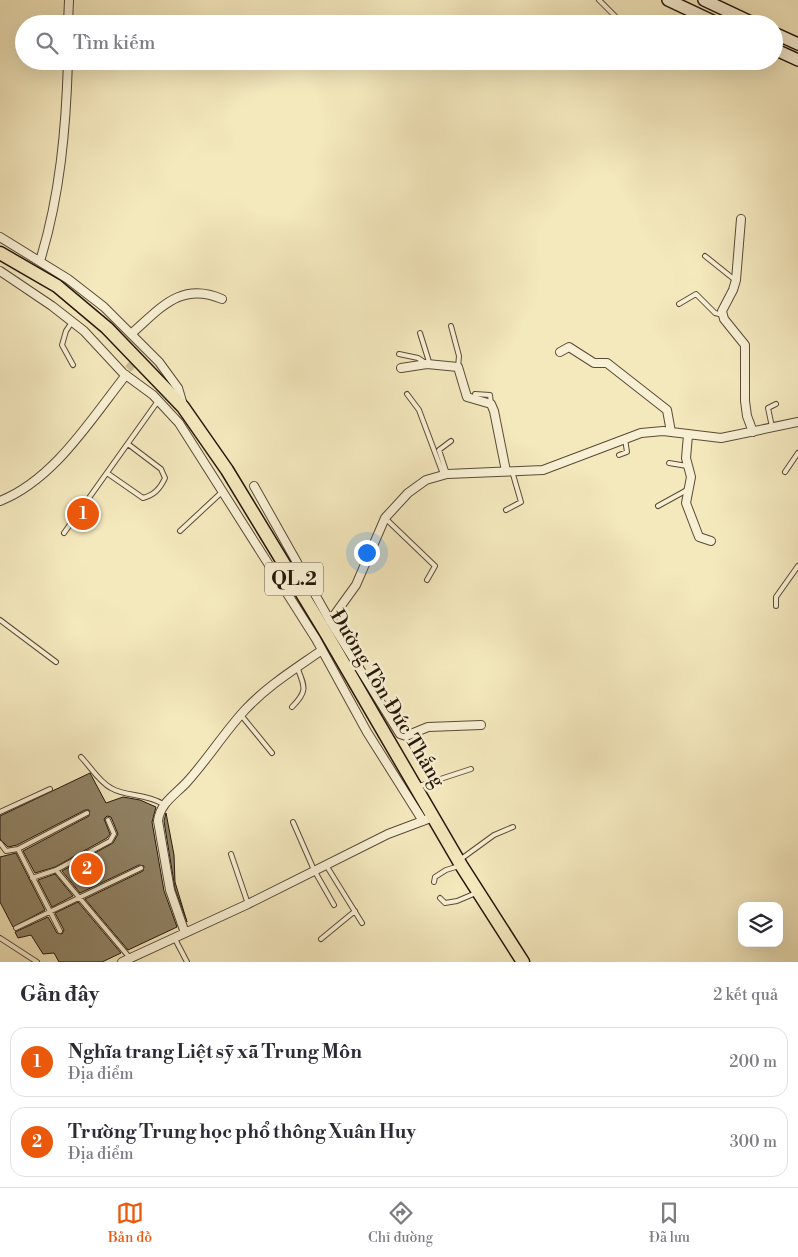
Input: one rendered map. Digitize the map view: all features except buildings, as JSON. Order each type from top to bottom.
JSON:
[{"type":"highway","name":"Đường Tôn Đức Thắng","points":[[0,253],[57,286],[107,328],[179,402],[227,470],[327,630],[417,787],[429,818],[523,962]]},
{"type":"main road","points":[[668,0],[700,15]]},
{"type":"main road","points":[[704,0],[736,15]]},
{"type":"main road","points":[[783,37],[798,44]]},
{"type":"main road","points":[[783,53],[798,60]]},
{"type":"street","points":[[68,15],[69,0]]},
{"type":"street","points":[[40,261],[51,226],[66,124],[68,70]]},
{"type":"street","points":[[741,219],[736,280],[722,311],[744,345],[745,401],[747,416],[753,432]]},
{"type":"street","points":[[0,238],[68,279],[104,306],[178,388],[179,402],[165,407]]},
{"type":"street","points":[[0,271],[72,322],[158,400],[180,423],[223,491],[327,630],[402,737],[428,727],[481,725]]},
{"type":"street","points":[[131,334],[167,302],[185,294],[203,292],[222,299]]},
{"type":"street","points":[[560,352],[569,347],[594,364],[610,364],[667,410],[671,432]]},
{"type":"street","points":[[400,368],[428,365],[458,367],[467,397],[491,404],[509,471]]},
{"type":"street","points":[[0,501],[14,496],[35,482],[53,466],[126,372]]},
{"type":"street","points":[[185,933],[170,890],[158,821],[159,812],[164,804],[187,782],[241,715],[268,688],[322,650],[327,630],[356,585],[385,518],[392,508],[416,486],[445,474],[543,470],[642,433],[671,432],[721,438],[798,422]]},
{"type":"street","points":[[688,435],[686,454],[691,477],[686,503],[697,533],[702,540],[711,541]]},
{"type":"street","points":[[254,486],[327,630]]},
{"type":"street","points":[[122,962],[248,904],[388,834],[429,818],[367,732],[322,650]]},
{"type":"lane","points":[[599,0],[614,15]]},
{"type":"lane","points":[[705,256],[736,280]]},
{"type":"lane","points":[[678,304],[696,294],[715,313],[723,315]]},
{"type":"lane","points":[[72,322],[66,331],[62,345],[73,366]]},
{"type":"lane","points":[[451,326],[459,356],[458,367]]},
{"type":"lane","points":[[420,333],[428,365]]},
{"type":"lane","points":[[400,354],[418,358],[428,365]]},
{"type":"lane","points":[[407,394],[419,410],[445,474]]},
{"type":"lane","points":[[475,394],[490,395],[491,404]]},
{"type":"lane","points":[[64,533],[158,400]]},
{"type":"lane","points":[[772,428],[768,408],[776,404]]},
{"type":"lane","points":[[619,455],[627,452],[625,439]]},
{"type":"lane","points":[[445,474],[439,450],[451,441]]},
{"type":"lane","points":[[107,473],[143,498],[152,496],[161,486],[165,478],[161,469],[128,444]]},
{"type":"lane","points":[[785,472],[798,453]]},
{"type":"lane","points":[[669,463],[688,466]]},
{"type":"lane","points":[[506,510],[521,502],[509,471]]},
{"type":"lane","points":[[658,506],[688,490]]},
{"type":"lane","points":[[180,530],[223,491]]},
{"type":"lane","points":[[385,518],[436,566],[427,580]]},
{"type":"lane","points":[[776,606],[777,594],[798,566]]},
{"type":"lane","points":[[0,620],[56,662]]},
{"type":"lane","points":[[292,707],[302,697],[305,687],[297,668]]},
{"type":"lane","points":[[241,715],[272,752]]},
{"type":"lane","points":[[81,756],[103,783],[112,789],[151,797],[164,804]]},
{"type":"lane","points":[[417,787],[471,769]]},
{"type":"lane","points":[[0,812],[50,789]]},
{"type":"lane","points":[[0,843],[6,850],[18,849],[87,813]]},
{"type":"lane","points":[[32,878],[56,870],[110,840],[114,834],[108,820]]},
{"type":"lane","points":[[293,822],[314,870],[334,905]]},
{"type":"lane","points":[[434,882],[435,877],[460,863],[494,836],[513,827]]},
{"type":"lane","points":[[18,849],[60,931]]},
{"type":"lane","points":[[231,854],[248,904]]},
{"type":"lane","points":[[326,865],[362,923]]},
{"type":"lane","points":[[16,928],[141,868]]},
{"type":"lane","points":[[56,870],[130,958]]},
{"type":"lane","points":[[440,898],[445,903],[457,902],[478,892]]},
{"type":"lane","points":[[321,940],[355,911]]},
{"type":"lane","points":[[0,938],[37,962]]},
{"type":"lane","points":[[175,939],[187,962]]},
{"type":"tunnel","points":[[128,369],[142,354]]},
{"type":"place","name":"Nghĩa trang Liệt sỹ xã Trung Môn","points":[[83,514]]},
{"type":"place","name":"Trường Trung học phổ thông Xuân Huy","points":[[87,869]]}]
